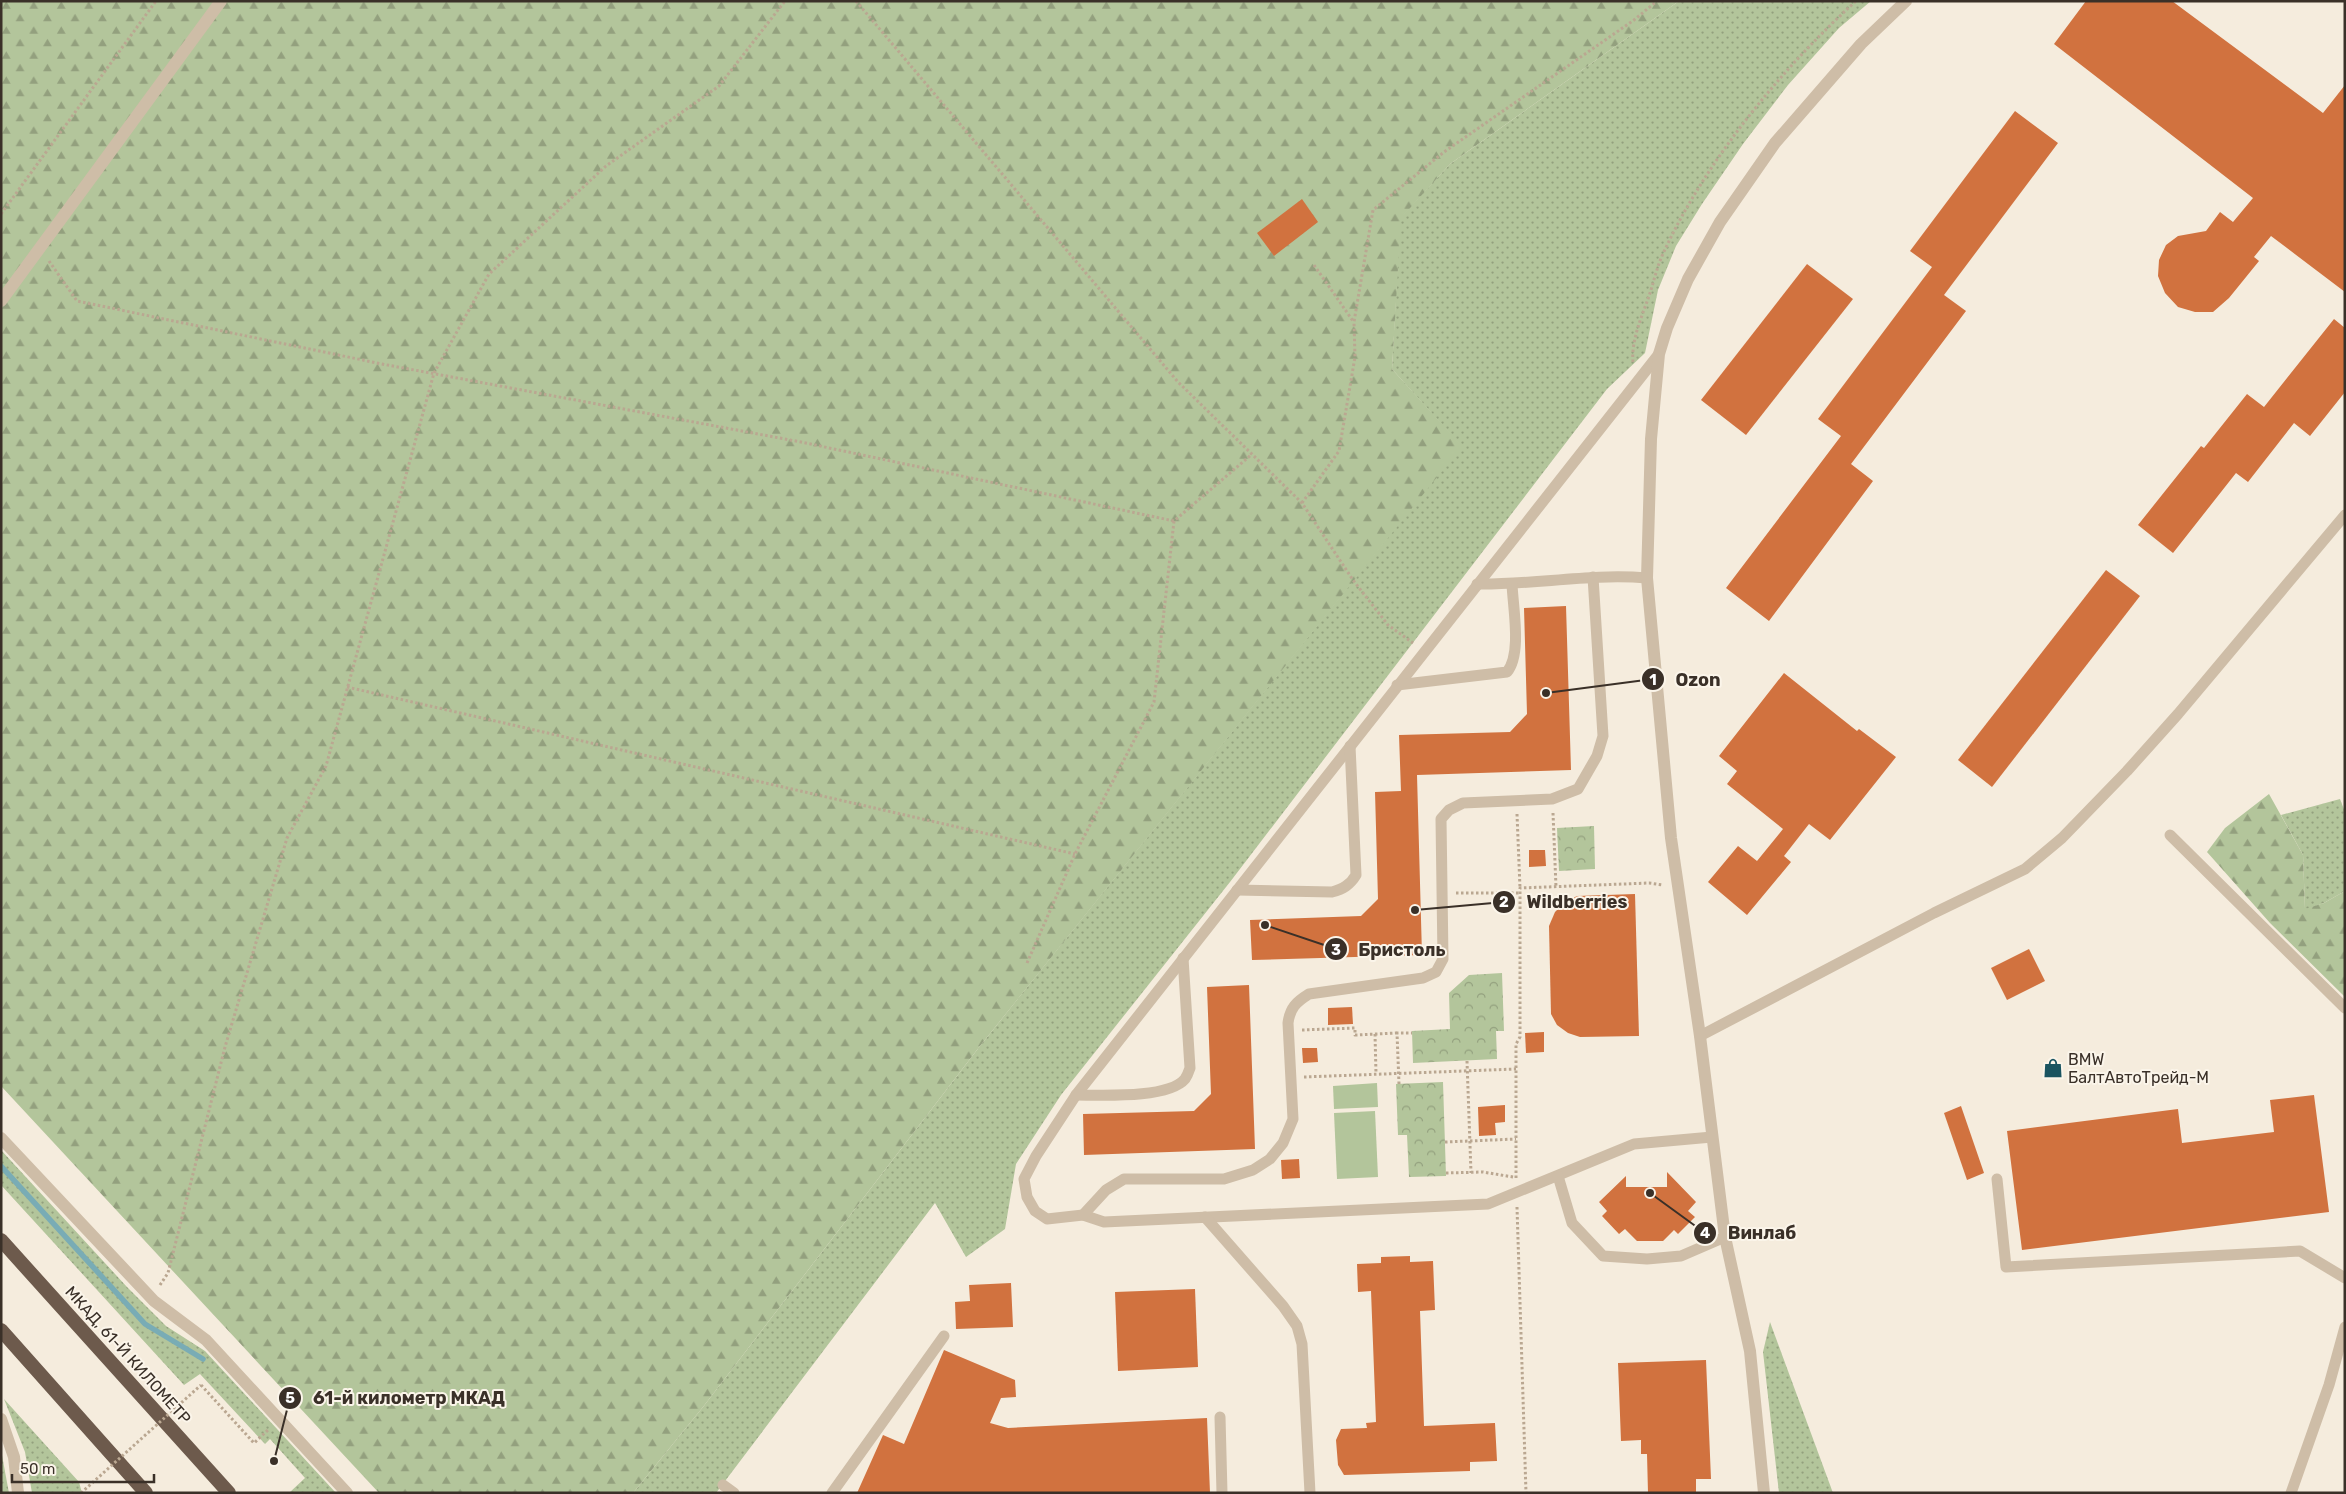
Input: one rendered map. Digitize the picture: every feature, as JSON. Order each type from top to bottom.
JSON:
[{"type":"highway","name":"МКАД, 61-Й КИЛОМЕТР","points":[[1,1240],[229,1493]]},
{"type":"highway","points":[[1,1330],[146,1493]]},
{"type":"street","points":[[1,301],[221,1]]},
{"type":"street","points":[[1764,1493],[1750,1351],[1724,1237],[1700,1036],[1671,838],[1647,578],[1651,448],[1659,354],[1667,328],[1688,279],[1720,222],[1775,143],[1861,44],[1906,1]]},
{"type":"street","points":[[1,1138],[154,1301],[206,1340],[347,1493]]},
{"type":"street","points":[[1,1419],[14,1457],[18,1493]]},
{"type":"lane","points":[[1659,354],[1076,1094],[1036,1156],[1024,1179],[1027,1197],[1035,1211],[1041,1215],[1047,1218],[1083,1215],[1104,1222],[1488,1204],[1634,1144],[1712,1137]]},
{"type":"lane","points":[[1700,1036],[1934,913],[2025,869],[2062,838],[2127,771],[2178,714],[2345,515]]},
{"type":"lane","points":[[1477,584],[1512,584],[1616,575],[1647,578]]},
{"type":"lane","points":[[1083,1215],[1106,1190],[1124,1179],[1224,1179],[1252,1170],[1270,1159],[1283,1143],[1293,1119],[1289,1014],[1296,1002],[1309,994],[1423,978],[1436,972],[1443,959],[1441,819],[1449,810],[1463,802],[1552,800],[1578,789],[1597,756],[1603,736],[1593,577]]},
{"type":"lane","points":[[1397,685],[1498,675],[1506,672],[1512,666],[1515,652],[1512,584]]},
{"type":"lane","points":[[1237,890],[1332,892],[1343,889],[1351,882],[1356,875],[1350,746]]},
{"type":"lane","points":[[2170,835],[2345,1008]]},
{"type":"lane","points":[[1076,1094],[1147,1092],[1169,1089],[1186,1078],[1190,1068],[1183,958]]},
{"type":"lane","points":[[1558,1176],[1572,1222],[1603,1256],[1647,1259],[1681,1256],[1724,1237]]},
{"type":"lane","points":[[1997,1179],[2006,1266],[2300,1251],[2345,1278]]},
{"type":"lane","points":[[1205,1217],[1283,1306],[1298,1326],[1302,1344],[1310,1493]]},
{"type":"lane","points":[[2291,1493],[2329,1384],[2345,1327]]},
{"type":"lane","points":[[832,1493],[944,1336]]},
{"type":"lane","points":[[1220,1417],[1222,1493]]},
{"type":"lane","points":[[723,1485],[734,1493]]},
{"type":"path","points":[[1,214],[156,1]]},
{"type":"path","points":[[168,1273],[225,1047],[287,838],[326,766],[434,373],[489,274],[606,166],[719,86],[785,1]]},
{"type":"path","points":[[856,1],[1178,382],[1302,503],[1353,580],[1388,625],[1424,651]]},
{"type":"path","points":[[1302,503],[1340,451],[1355,357],[1354,322],[1373,210],[1444,152],[1634,20],[1657,1]]},
{"type":"path","points":[[1636,384],[1633,356],[1640,322],[1662,257],[1699,189],[1747,119],[1794,62],[1856,1]]},
{"type":"path","points":[[39,249],[77,301],[514,390],[801,442],[1174,520]]},
{"type":"path","points":[[1314,265],[1354,322]]},
{"type":"path","points":[[1027,963],[1075,854],[1154,702],[1174,520],[1251,455]]},
{"type":"path","points":[[347,687],[1075,854]]},
{"type":"path","points":[[1552,800],[1556,887]]},
{"type":"path","points":[[1516,801],[1521,890],[1520,1037],[1516,1044],[1516,1193],[1526,1493]]},
{"type":"path","points":[[1442,893],[1649,883],[1678,886]]},
{"type":"path","points":[[1289,1030],[1355,1028],[1355,1035],[1412,1033]]},
{"type":"path","points":[[1397,1033],[1399,1084]]},
{"type":"path","points":[[1375,1034],[1376,1074]]},
{"type":"path","points":[[1466,1060],[1471,1172]]},
{"type":"path","points":[[1291,1077],[1516,1069]]},
{"type":"path","points":[[1445,1142],[1516,1139]]},
{"type":"path","points":[[1446,1173],[1471,1172],[1516,1177]]},
{"type":"path","points":[[81,1493],[201,1385],[254,1443]]},
{"type":"green space","points":[[1,1],[1679,1],[1450,164],[1401,218],[1392,369],[1462,446],[980,1046],[703,1407],[633,1493],[379,1493],[1,1086]]},
{"type":"green space","points":[[1679,1],[1871,1],[1839,28],[1788,85],[1743,144],[1702,204],[1676,246],[1658,290],[1645,353],[1607,389],[1230,882],[1061,1095],[1016,1164],[1005,1229],[966,1257],[935,1203],[716,1493],[633,1493],[703,1407],[980,1046],[1461,446],[1392,369],[1400,218],[1450,164]]},
{"type":"green space","points":[[2269,794],[2303,855],[2305,909],[2324,903],[2345,891],[2345,997],[2270,923],[2207,852],[2225,828]]},
{"type":"green space","points":[[2340,799],[2345,812],[2345,891],[2324,903],[2305,910],[2303,855],[2281,815]]},
{"type":"green space","points":[[1594,826],[1595,869],[1559,871],[1557,828]]},
{"type":"green space","points":[[1502,973],[1504,1031],[1496,1031],[1497,1059],[1413,1063],[1412,1031],[1450,1029],[1449,993],[1469,975]]},
{"type":"green space","points":[[1443,1082],[1446,1176],[1409,1177],[1407,1135],[1398,1135],[1396,1084]]},
{"type":"green space","points":[[1377,1083],[1378,1107],[1334,1109],[1333,1086]]},
{"type":"green space","points":[[1375,1111],[1378,1177],[1337,1179],[1334,1113]]},
{"type":"green space","points":[[1,1150],[127,1287],[166,1326],[205,1351],[336,1493],[289,1493],[305,1478],[270,1439],[265,1444],[200,1374],[184,1385],[1,1185]]},
{"type":"green space","points":[[1770,1322],[1833,1493],[1779,1493],[1763,1352]]},
{"type":"green space","points":[[4,1399],[79,1482],[82,1493],[32,1493],[25,1452]]},
{"type":"green space","points":[[1,1450],[9,1493],[1,1493]]},
{"type":"building","points":[[2086,1],[2172,1],[2323,113],[2345,85],[2345,292],[2271,236],[2254,257],[2259,261],[2229,298],[2213,312],[2195,312],[2178,307],[2165,293],[2158,276],[2159,260],[2166,245],[2178,236],[2206,231],[2220,212],[2233,222],[2253,198],[2054,44]]},
{"type":"building","points":[[2015,111],[2058,143],[1944,295],[1966,311],[1851,464],[1873,481],[1769,621],[1726,588],[1841,436],[1818,419],[1932,267],[1910,251]]},
{"type":"building","points":[[1302,199],[1318,222],[1274,256],[1257,233]]},
{"type":"building","points":[[1807,264],[1853,299],[1746,435],[1701,400]]},
{"type":"building","points":[[2334,319],[2345,328],[2345,392],[2310,436],[2294,423],[2248,482],[2236,473],[2173,553],[2138,525],[2201,446],[2204,448],[2247,394],[2264,407]]},
{"type":"building","points":[[2106,570],[2140,596],[1992,787],[1958,760]]},
{"type":"building","points":[[1566,606],[1571,770],[1417,775],[1422,955],[1252,960],[1250,920],[1361,916],[1378,899],[1375,792],[1401,791],[1399,735],[1510,732],[1527,714],[1524,608]]},
{"type":"building","points":[[1784,673],[1857,731],[1859,729],[1896,757],[1830,840],[1809,824],[1784,856],[1791,862],[1747,915],[1708,882],[1738,846],[1757,861],[1783,829],[1727,784],[1737,771],[1719,756]]},
{"type":"building","points":[[1529,850],[1545,850],[1546,866],[1529,867]]},
{"type":"building","points":[[1635,894],[1639,1036],[1580,1037],[1568,1033],[1557,1025],[1551,1014],[1549,926],[1555,912],[1564,903],[1577,896]]},
{"type":"building","points":[[2029,949],[2045,981],[2007,1000],[1991,968]]},
{"type":"building","points":[[1249,985],[1255,1149],[1084,1155],[1083,1114],[1194,1111],[1211,1094],[1207,987]]},
{"type":"building","points":[[1352,1007],[1353,1024],[1328,1025],[1328,1008]]},
{"type":"building","points":[[1544,1032],[1544,1052],[1526,1053],[1525,1033]]},
{"type":"building","points":[[1302,1048],[1317,1048],[1318,1062],[1303,1063]]},
{"type":"building","points":[[2314,1095],[2329,1212],[2022,1250],[2007,1131],[2178,1109],[2182,1143],[2274,1132],[2270,1100]]},
{"type":"building","points":[[1505,1105],[1505,1122],[1495,1123],[1496,1135],[1479,1136],[1478,1107]]},
{"type":"building","points":[[1961,1106],[1984,1173],[1967,1180],[1944,1113]]},
{"type":"building","points":[[1299,1159],[1300,1178],[1282,1179],[1281,1160]]},
{"type":"building","points":[[1667,1172],[1696,1202],[1688,1211],[1695,1217],[1678,1234],[1674,1230],[1663,1241],[1637,1241],[1625,1229],[1619,1234],[1602,1216],[1607,1211],[1599,1202],[1626,1176],[1626,1187],[1667,1187]]},
{"type":"building","points":[[1410,1256],[1410,1262],[1433,1261],[1435,1310],[1420,1311],[1424,1426],[1495,1423],[1497,1461],[1470,1462],[1470,1471],[1344,1475],[1338,1465],[1336,1440],[1341,1429],[1367,1428],[1366,1423],[1376,1422],[1371,1291],[1358,1292],[1357,1264],[1381,1263],[1381,1257]]},
{"type":"building","points":[[1011,1283],[1013,1327],[956,1329],[955,1302],[970,1301],[969,1285]]},
{"type":"building","points":[[1195,1289],[1198,1367],[1118,1371],[1115,1292]]},
{"type":"building","points":[[944,1350],[1015,1380],[1016,1397],[1001,1398],[990,1423],[1008,1428],[1207,1418],[1210,1493],[857,1493],[883,1435],[904,1444]]},
{"type":"building","points":[[1706,1360],[1711,1479],[1696,1479],[1696,1493],[1648,1493],[1647,1454],[1641,1454],[1641,1440],[1621,1441],[1618,1363]]},
{"type":"waterway","points":[[1,1166],[145,1324],[203,1359]]},
{"type":"place","name":"Ozon","points":[[1546,693]]},
{"type":"place","name":"Wildberries","points":[[1415,910]]},
{"type":"place","name":"Бристоль","points":[[1265,925]]},
{"type":"place","name":"BMW БалтАвтоТрейд-М","points":[[2053,1068]]},
{"type":"place","name":"Винлаб","points":[[1650,1193]]},
{"type":"place","name":"61-й километр МКАД","points":[[274,1461]]}]
